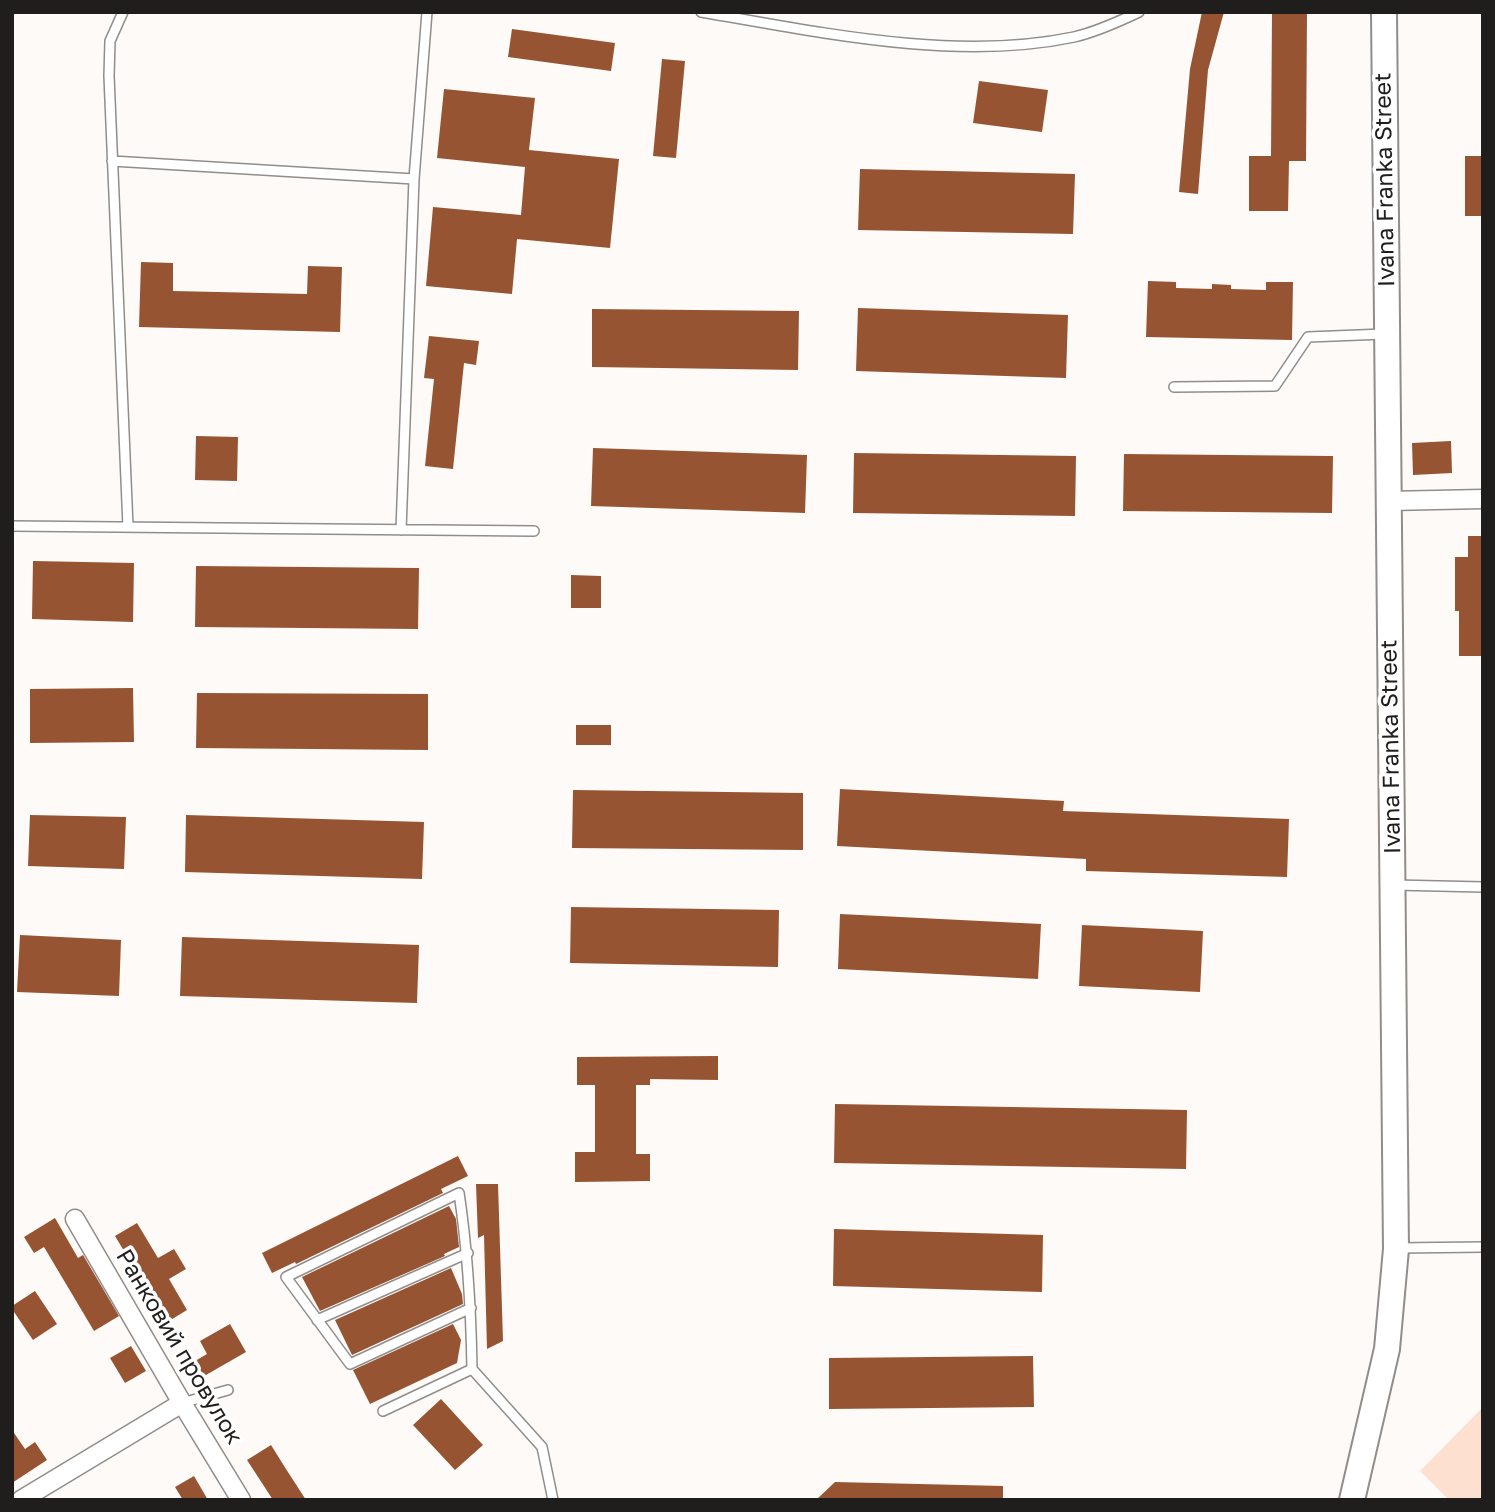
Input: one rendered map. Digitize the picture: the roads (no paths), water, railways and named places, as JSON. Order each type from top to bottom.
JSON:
[{"type":"main road","name":"Ivana Franka Street","points":[[1355,1489],[1387,1349],[1396,1248],[1384,12]]},
{"type":"street","points":[[1388,501],[1480,503]]},
{"type":"street","name":"Ранковий провулок","points":[[75,1219],[181,1403],[241,1500]]},
{"type":"street","points":[[21,1500],[181,1403]]},
{"type":"lane","points":[[123,12],[110,41],[109,76],[128,527]]},
{"type":"lane","points":[[401,530],[414,179],[427,12]]},
{"type":"lane","points":[[701,12],[827,34],[940,46],[1033,44],[1076,37],[1139,12]]},
{"type":"lane","points":[[113,161],[414,179]]},
{"type":"lane","points":[[1174,387],[1275,386],[1308,337],[1387,334]]},
{"type":"lane","points":[[12,526],[534,531]]},
{"type":"lane","points":[[1392,885],[1483,887]]},
{"type":"lane","points":[[471,1308],[350,1364],[286,1277],[459,1193],[468,1253],[471,1308],[472,1369],[542,1447],[553,1500]]},
{"type":"lane","points":[[1396,1248],[1483,1247]]},
{"type":"lane","points":[[317,1320],[468,1253]]},
{"type":"lane","points":[[383,1411],[472,1369]]},
{"type":"lane","points":[[181,1403],[228,1390]]}]
